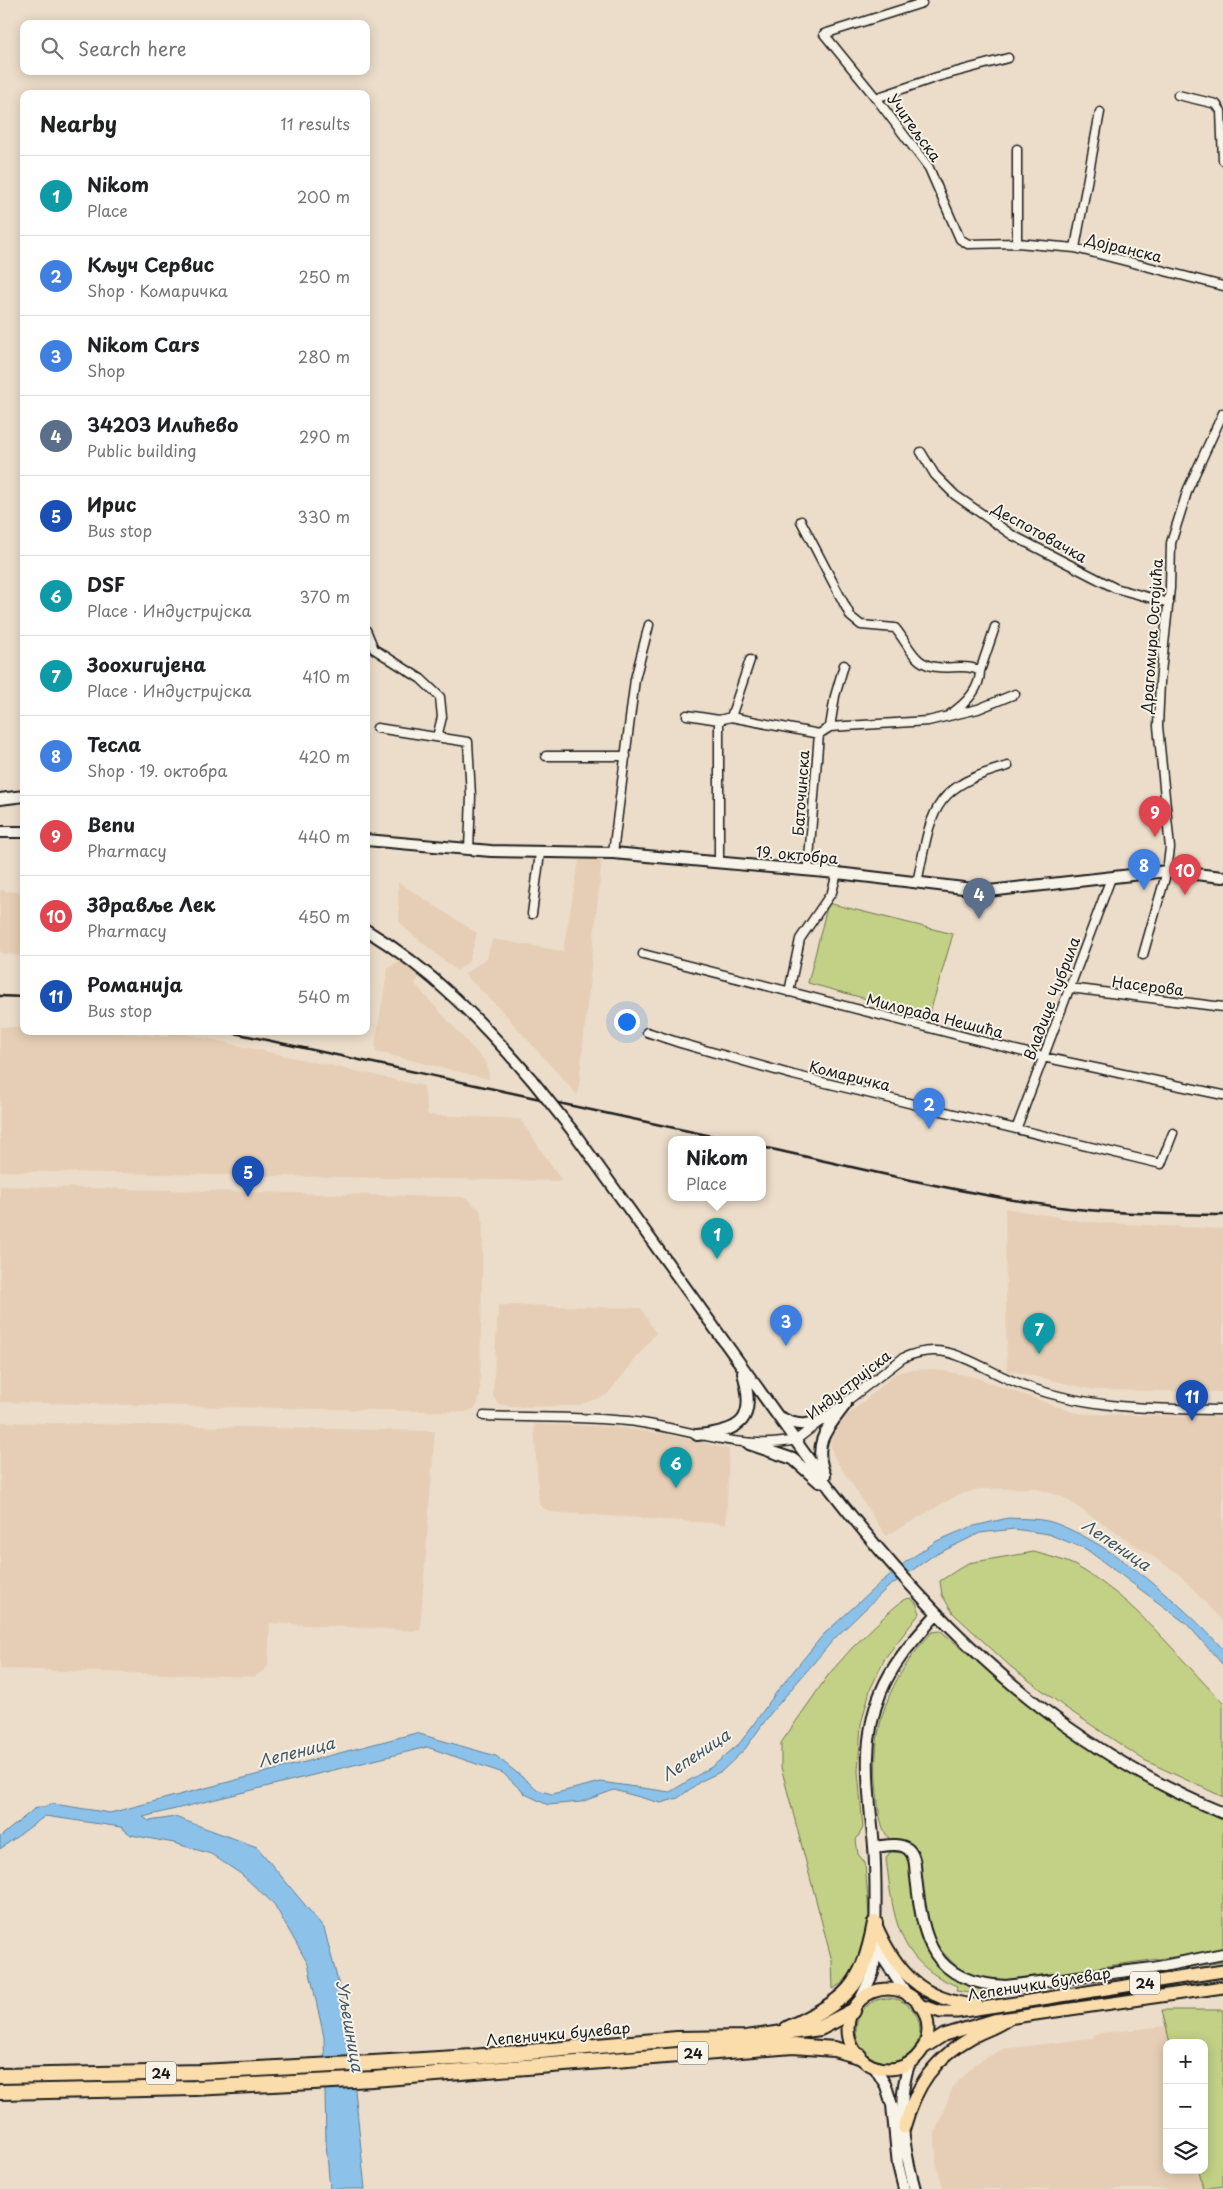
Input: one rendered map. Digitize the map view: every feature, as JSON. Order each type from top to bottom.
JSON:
[{"type":"highway","points":[[779,2034],[830,2006],[855,1983],[869,1954],[875,1923]]},
{"type":"highway","name":"24","points":[[779,2034],[820,2028],[856,2006]]},
{"type":"highway","name":"Лепенички булевар","points":[[0,2076],[201,2072],[373,2063],[472,2057],[677,2039],[746,2038],[779,2034]]},
{"type":"highway","name":"24","points":[[0,2092],[194,2088],[323,2082],[793,2046],[824,2047],[859,2056]]},
{"type":"main road","points":[[875,1923],[889,1953],[911,1980],[925,1990],[944,1999],[989,2006]]},
{"type":"main road","name":"Лепенички булевар","points":[[919,2005],[945,2012],[956,2012],[1223,1971]]},
{"type":"main road","name":"Лепенички булевар","points":[[922,2049],[944,2035],[1010,2018],[1223,1987]]},
{"type":"main road","name":"24","points":[[874,2066],[859,2056],[851,2044],[848,2034],[849,2020],[856,2006],[867,1996],[882,1990],[893,1990],[908,1996],[919,2005],[926,2017],[928,2030],[922,2049],[910,2062]]},
{"type":"main road","points":[[899,2129],[917,2091],[936,2063],[953,2048],[976,2034],[995,2028],[1010,2018]]},
{"type":"main road","points":[[874,2066],[892,2069],[910,2062]]},
{"type":"street","name":"Учитељска","points":[[920,0],[922,3],[824,34],[929,168],[960,239],[968,244]]},
{"type":"street","points":[[876,98],[937,77],[1008,58]]},
{"type":"street","points":[[1178,95],[1216,104],[1221,111],[1223,160]]},
{"type":"street","points":[[1075,248],[1100,112]]},
{"type":"street","points":[[1017,149],[1017,243]]},
{"type":"street","name":"Дојранска","points":[[968,244],[1017,243],[1075,248],[1223,286]]},
{"type":"street","name":"Драгомира Остојића","points":[[1143,955],[1167,871],[1170,848],[1158,726],[1160,682],[1169,603],[1172,543],[1178,518],[1223,413]]},
{"type":"street","name":"Деспотовачка","points":[[920,452],[935,475],[955,495],[1012,535],[1116,588],[1169,603]]},
{"type":"street","points":[[801,521],[851,617],[856,622],[861,625],[896,628],[913,654],[927,665],[936,668],[971,668],[980,671]]},
{"type":"street","points":[[613,853],[623,793],[635,679],[649,625]]},
{"type":"street","points":[[949,715],[970,697],[979,681],[980,671],[995,627]]},
{"type":"street","points":[[370,640],[374,649],[422,680],[440,697],[442,718],[438,737]]},
{"type":"street","points":[[731,717],[750,660]]},
{"type":"street","points":[[844,665],[835,696],[830,727],[916,723],[984,707],[1015,694]]},
{"type":"street","points":[[687,715],[719,720],[731,717],[819,734]]},
{"type":"street","points":[[719,720],[719,862]]},
{"type":"street","name":"Баточинска","points":[[808,871],[819,734],[830,727]]},
{"type":"street","points":[[377,728],[468,742],[471,796],[469,849]]},
{"type":"street","points":[[546,756],[626,756]]},
{"type":"street","points":[[917,883],[932,818],[944,797],[958,785],[976,775],[1008,766]]},
{"type":"street","points":[[0,799],[20,796]]},
{"type":"street","points":[[0,832],[20,832]]},
{"type":"street","name":"19. октобра","points":[[370,840],[540,853],[613,853],[838,873],[989,891],[1167,871],[1223,877]]},
{"type":"street","points":[[532,914],[540,853]]},
{"type":"street","points":[[790,992],[800,939],[832,892],[838,873]]},
{"type":"street","name":"Владице Чубрила","points":[[1017,1127],[1110,878]]},
{"type":"street","points":[[370,933],[423,970],[462,1004],[532,1080],[575,1134],[830,1490],[875,1546],[936,1615],[1000,1674],[1040,1707],[1098,1748],[1140,1774],[1223,1813]]},
{"type":"street","name":"Милорада Нешића","points":[[642,954],[1042,1057],[1223,1095]]},
{"type":"street","name":"Насерова","points":[[1070,988],[1223,1008]]},
{"type":"street","name":"Комаричка","points":[[647,1032],[793,1075],[987,1123],[1017,1127],[1161,1164],[1173,1133]]},
{"type":"street","name":"Индустријска","points":[[484,1416],[626,1421],[749,1444],[768,1445],[796,1440],[846,1404],[903,1358],[916,1352],[935,1350],[952,1353],[1014,1382],[1062,1398],[1132,1408],[1223,1410]]},
{"type":"street","points":[[697,1435],[722,1433],[739,1425],[743,1419],[749,1398],[741,1367]]},
{"type":"street","points":[[830,1490],[821,1466],[820,1444],[823,1435],[846,1404]]},
{"type":"street","points":[[778,1415],[792,1424],[810,1424],[826,1419]]},
{"type":"street","points":[[749,1444],[793,1459],[819,1482],[837,1507],[852,1518]]},
{"type":"street","points":[[856,2006],[873,1973],[875,1923],[874,1848],[869,1806],[867,1741],[880,1693],[896,1663],[936,1615]]},
{"type":"street","points":[[874,1848],[900,1846],[910,1851],[915,1864],[921,1919],[930,1946],[943,1962],[958,1974],[982,1984],[1006,1986],[1143,1969],[1223,1954]]},
{"type":"street","points":[[875,1923],[883,1958],[908,1996]]},
{"type":"street","points":[[904,2189],[898,2165],[899,2129],[903,2086],[910,2062]]},
{"type":"street","points":[[874,2066],[889,2094],[915,2189]]},
{"type":"shaded area","points":[[602,858],[578,1096],[499,1008],[464,974],[487,958],[492,939],[563,951],[579,860]]},
{"type":"shaded area","points":[[398,882],[477,933],[469,961],[457,971],[407,930],[399,921]]},
{"type":"shaded area","points":[[0,890],[20,892],[20,956],[0,953]]},
{"type":"shaded area","points":[[401,960],[419,976],[415,984],[487,1064],[489,1079],[376,1052],[375,1045],[388,968]]},
{"type":"shaded area","points":[[0,1027],[20,1027],[20,1035],[145,1035],[168,1037],[168,1035],[190,1035],[424,1086],[428,1115],[520,1119],[562,1181],[0,1171]]},
{"type":"shaded area","points":[[0,1186],[461,1197],[469,1200],[480,1210],[483,1222],[480,1394],[477,1406],[465,1412],[0,1402]]},
{"type":"shaded area","points":[[1005,1208],[1086,1222],[1223,1229],[1223,1392],[1094,1390],[1007,1370]]},
{"type":"shaded area","points":[[498,1305],[641,1308],[656,1333],[607,1395],[576,1406],[511,1407],[498,1404],[493,1396]]},
{"type":"shaded area","points":[[934,1369],[974,1377],[1073,1412],[1223,1417],[1223,1622],[1179,1574],[1061,1496],[1034,1488],[979,1489],[958,1495],[886,1536],[834,1457],[830,1444],[834,1430],[842,1420],[896,1373],[909,1370]]},
{"type":"shaded area","points":[[0,1422],[435,1431],[420,1631],[270,1623],[268,1667],[255,1677],[0,1669]]},
{"type":"shaded area","points":[[534,1424],[614,1427],[665,1434],[729,1449],[726,1524],[550,1512],[539,1505]]},
{"type":"shaded area","points":[[1166,2026],[1169,2039],[1163,2039],[1163,2174],[1200,2174],[1203,2189],[943,2189],[936,2162],[935,2133],[953,2087],[976,2063],[1003,2049],[1092,2038],[1100,2033]]},
{"type":"green space","points":[[828,903],[953,934],[929,1016],[808,983]]},
{"type":"green space","points":[[1034,1552],[1074,1565],[1096,1578],[1154,1628],[1223,1703],[1223,1797],[1144,1760],[1066,1708],[1011,1667],[953,1613],[942,1595],[940,1581],[968,1563]]},
{"type":"green space","points":[[910,1598],[916,1603],[920,1613],[885,1658],[870,1690],[861,1724],[858,1771],[863,1828],[856,1840],[858,1854],[865,1863],[870,1927],[862,1957],[845,1981],[833,1989],[832,1961],[781,1767],[781,1743],[829,1674],[852,1648],[903,1600]]},
{"type":"green space","points":[[941,1631],[1033,1709],[1072,1736],[1142,1780],[1223,1819],[1223,1950],[999,1981],[971,1976],[960,1970],[935,1944],[927,1927],[917,1857],[903,1842],[890,1840],[886,1835],[880,1818],[876,1747],[885,1706],[893,1687],[904,1668],[932,1632]]},
{"type":"green space","points":[[896,1849],[905,1853],[909,1858],[916,1923],[925,1946],[936,1959],[979,1987],[1223,1958],[1223,1962],[990,1996],[956,1991],[957,1986],[937,1976],[921,1964],[901,1934],[891,1899],[886,1858],[891,1851]]},
{"type":"green space","points":[[882,1998],[894,1998],[911,2007],[918,2018],[920,2030],[918,2042],[911,2053],[894,2062],[882,2062],[870,2057],[861,2048],[856,2036],[856,2024],[861,2012],[870,2003]]},
{"type":"green space","points":[[1162,2010],[1223,2010],[1223,2186],[1203,2189],[1200,2174],[1208,2174],[1208,2039],[1169,2039]]},
{"type":"water","points":[[1008,1518],[1052,1522],[1102,1546],[1124,1561],[1168,1595],[1223,1649],[1223,1665],[1187,1624],[1086,1549],[1048,1534],[1014,1529],[980,1533],[931,1557],[887,1588],[834,1639],[770,1714],[745,1749],[722,1771],[701,1781],[678,1798],[661,1803],[614,1790],[581,1802],[548,1805],[525,1794],[503,1773],[427,1747],[143,1817],[149,1821],[175,1817],[257,1847],[324,1928],[348,2020],[365,2189],[330,2189],[326,2143],[324,2037],[308,1964],[274,1904],[241,1874],[211,1854],[174,1843],[131,1835],[121,1827],[45,1816],[0,1849],[0,1837],[34,1809],[54,1804],[110,1813],[416,1733],[496,1756],[538,1790],[552,1794],[601,1782],[670,1792],[713,1766],[740,1743],[778,1690],[823,1635],[907,1561],[937,1541],[970,1527]]},
{"type":"railway","points":[[0,996],[20,997]]},
{"type":"railway","points":[[244,1035],[711,1136]]},
{"type":"railway","points":[[766,1148],[943,1187],[1052,1206],[1116,1212],[1223,1215]]},
{"type":"place","name":"Benu","points":[[1155,837]]},
{"type":"place","name":"Тесла","points":[[1144,890]]},
{"type":"place","name":"Здравље Лек","points":[[1185,895]]},
{"type":"place","name":"34203 Илићево","points":[[979,919]]},
{"type":"place","name":"Кључ Сервис","points":[[929,1129]]},
{"type":"place","name":"Ирис","points":[[248,1197]]},
{"type":"place","name":"Nikom","points":[[717,1259]]},
{"type":"place","name":"Nikom Cars","points":[[786,1346]]},
{"type":"place","name":"Зоохигијена","points":[[1039,1354]]},
{"type":"place","name":"Романија","points":[[1192,1421]]},
{"type":"place","name":"DSF","points":[[676,1488]]},
{"type":"water label","name":"Лепеница","points":[[1117,1544]]},
{"type":"water label","name":"Лепеница","points":[[296,1751]]},
{"type":"water label","name":"Лепеница","points":[[695,1754]]},
{"type":"water label","name":"Угљешница","points":[[351,2026]]}]
